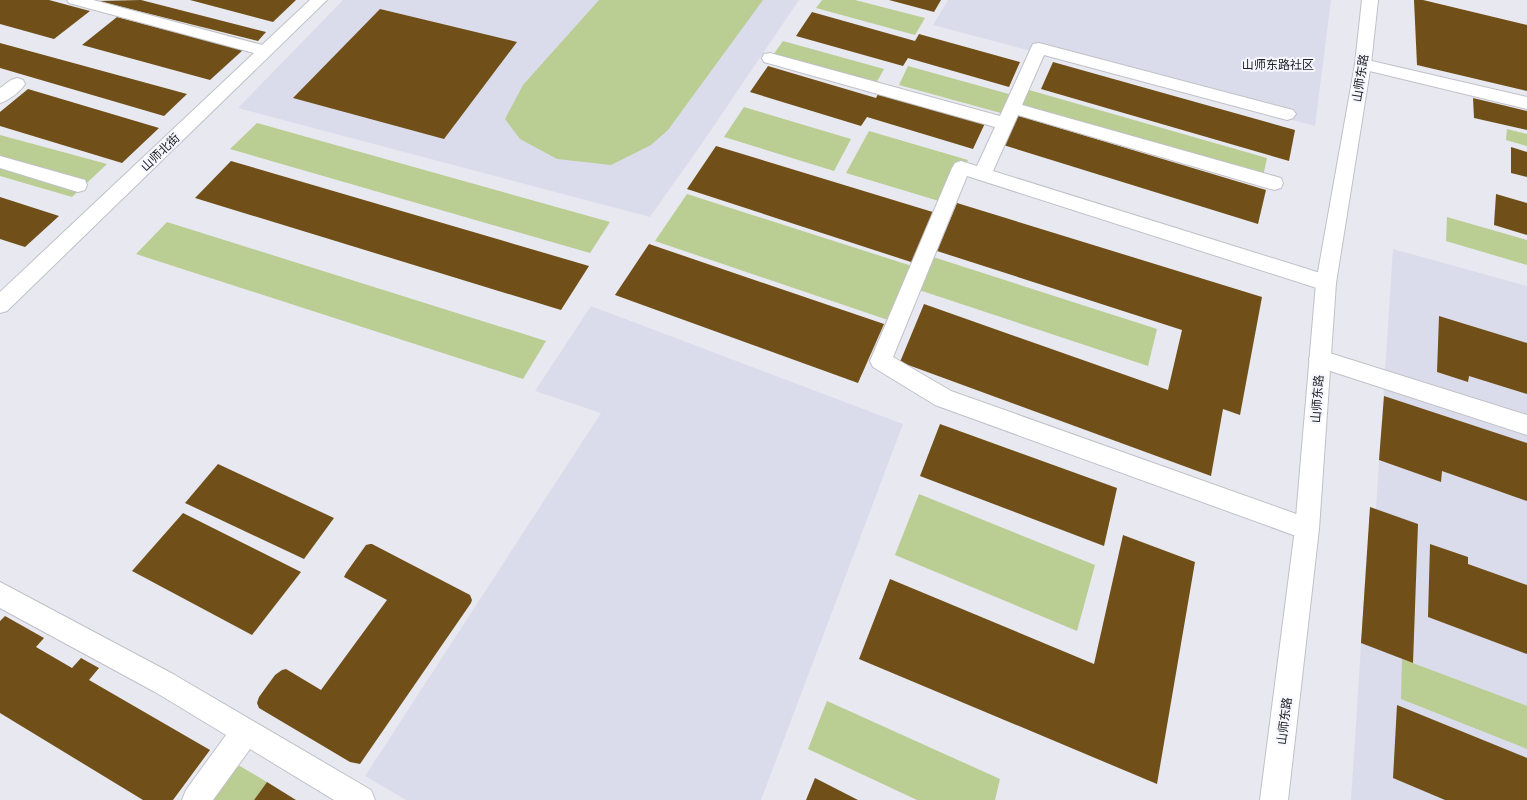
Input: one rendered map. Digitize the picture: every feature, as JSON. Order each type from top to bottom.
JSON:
[{"type":"street","points":[[75,0],[266,51]]},
{"type":"street","name":"山师北街","points":[[0,305],[319,0]]},
{"type":"street","name":"山师东路","points":[[1274,800],[1307,529],[1326,283],[1363,64],[1370,0]]},
{"type":"street","points":[[982,175],[1039,48],[1287,114]]},
{"type":"street","points":[[770,58],[1004,124]]},
{"type":"street","points":[[1363,64],[1527,103]]},
{"type":"street","points":[[0,97],[17,84]]},
{"type":"street","points":[[1013,108],[1274,183]]},
{"type":"street","points":[[0,162],[78,185]]},
{"type":"street","points":[[1307,529],[943,398],[881,361],[961,168],[1326,283]]},
{"type":"street","points":[[1320,358],[1527,425]]},
{"type":"street","points":[[0,594],[164,683],[361,800]]},
{"type":"street","points":[[196,800],[246,731]]},
{"type":"shaded area","points":[[343,0],[799,0],[650,217],[238,108]]},
{"type":"shaded area","points":[[948,0],[1331,0],[1315,126],[933,25]]},
{"type":"shaded area","points":[[1393,249],[1527,286],[1527,800],[1351,800],[1370,507],[1376,509]]},
{"type":"shaded area","points":[[591,306],[903,424],[761,800],[406,800],[365,776],[601,413],[535,391]]},
{"type":"green space","points":[[599,0],[763,0],[668,130],[651,145],[611,165],[557,159],[520,139],[505,119],[523,85]]},
{"type":"green space","points":[[822,0],[855,0],[925,18],[915,35],[816,8]]},
{"type":"green space","points":[[783,41],[884,69],[874,87],[771,58]]},
{"type":"green space","points":[[908,66],[1016,96],[1008,115],[899,85]]},
{"type":"green space","points":[[1029,90],[1267,158],[1262,181],[1020,110]]},
{"type":"green space","points":[[744,107],[851,139],[834,171],[724,137]]},
{"type":"green space","points":[[257,123],[610,222],[590,253],[230,149]]},
{"type":"green space","points":[[1507,129],[1527,134],[1527,146],[1506,140]]},
{"type":"green space","points":[[869,131],[968,160],[949,204],[846,173]]},
{"type":"green space","points":[[0,135],[107,164],[72,197],[0,176]]},
{"type":"green space","points":[[687,194],[915,267],[891,321],[655,241]]},
{"type":"green space","points":[[1447,217],[1527,240],[1527,265],[1446,241]]},
{"type":"green space","points":[[167,222],[546,341],[523,379],[136,254]]},
{"type":"green space","points":[[933,257],[1157,329],[1148,366],[919,290]]},
{"type":"green space","points":[[919,494],[1095,565],[1077,631],[895,555]]},
{"type":"green space","points":[[1402,659],[1527,706],[1527,749],[1401,699]]},
{"type":"green space","points":[[827,701],[1000,779],[995,800],[917,800],[808,749]]},
{"type":"green space","points":[[233,762],[267,782],[254,800],[205,800]]},
{"type":"building","points":[[0,0],[49,0],[90,11],[54,39],[0,24]]},
{"type":"building","points":[[141,0],[266,32],[258,41],[98,1]]},
{"type":"building","points":[[190,0],[296,0],[273,22]]},
{"type":"building","points":[[889,0],[941,0],[934,12]]},
{"type":"building","points":[[1414,0],[1423,0],[1527,25],[1527,91],[1417,65]]},
{"type":"building","points":[[380,9],[517,42],[444,139],[293,98]]},
{"type":"building","points":[[812,12],[915,41],[919,34],[1020,62],[1009,87],[908,58],[903,66],[796,36]]},
{"type":"building","points":[[117,17],[243,50],[210,80],[82,45]]},
{"type":"building","points":[[0,43],[187,94],[164,116],[0,68]]},
{"type":"building","points":[[1053,62],[1295,130],[1289,161],[1041,89]]},
{"type":"building","points":[[768,66],[876,98],[880,90],[986,121],[973,149],[867,117],[861,126],[750,92]]},
{"type":"building","points":[[28,89],[159,128],[122,163],[0,126],[0,112]]},
{"type":"building","points":[[1473,98],[1527,111],[1527,130],[1474,118]]},
{"type":"building","points":[[1013,114],[1266,190],[1258,224],[1000,144]]},
{"type":"building","points":[[716,146],[936,213],[914,263],[687,189]]},
{"type":"building","points":[[1511,147],[1527,152],[1527,177],[1511,173]]},
{"type":"building","points":[[231,161],[589,266],[561,310],[195,198]]},
{"type":"building","points":[[1496,194],[1527,203],[1527,235],[1494,225]]},
{"type":"building","points":[[0,197],[59,216],[25,247],[0,239]]},
{"type":"building","points":[[957,203],[1262,297],[1240,415],[1223,409],[1211,476],[900,362],[924,304],[1168,390],[1182,330],[937,251]]},
{"type":"building","points":[[649,244],[884,324],[858,383],[615,295]]},
{"type":"building","points":[[1439,316],[1527,343],[1527,394],[1469,376],[1468,382],[1437,372]]},
{"type":"building","points":[[1384,396],[1527,443],[1527,501],[1442,471],[1441,482],[1379,460]]},
{"type":"building","points":[[940,424],[1117,488],[1104,546],[920,476]]},
{"type":"building","points":[[218,464],[334,518],[304,559],[185,503]]},
{"type":"building","points":[[1370,507],[1418,524],[1413,663],[1361,643]]},
{"type":"building","points":[[183,513],[301,572],[252,635],[132,571]]},
{"type":"building","points":[[1123,535],[1195,562],[1157,784],[859,659],[890,579],[1094,664]]},
{"type":"building","points":[[370,544],[470,595],[472,600],[360,764],[350,762],[259,708],[257,703],[259,697],[275,675],[286,669],[321,690],[387,600],[344,577],[366,545]]},
{"type":"building","points":[[1430,544],[1468,557],[1468,564],[1527,585],[1527,654],[1428,617]]},
{"type":"building","points":[[5,616],[44,638],[36,647],[72,668],[81,658],[99,668],[89,680],[210,750],[173,800],[143,800],[0,713],[0,621]]},
{"type":"building","points":[[1397,705],[1527,758],[1527,800],[1445,800],[1393,778]]},
{"type":"building","points":[[815,778],[858,800],[806,800]]},
{"type":"building","points":[[267,782],[296,800],[254,800]]},
{"type":"district","name":"山师东路社区","points":[[1278,64]]}]
